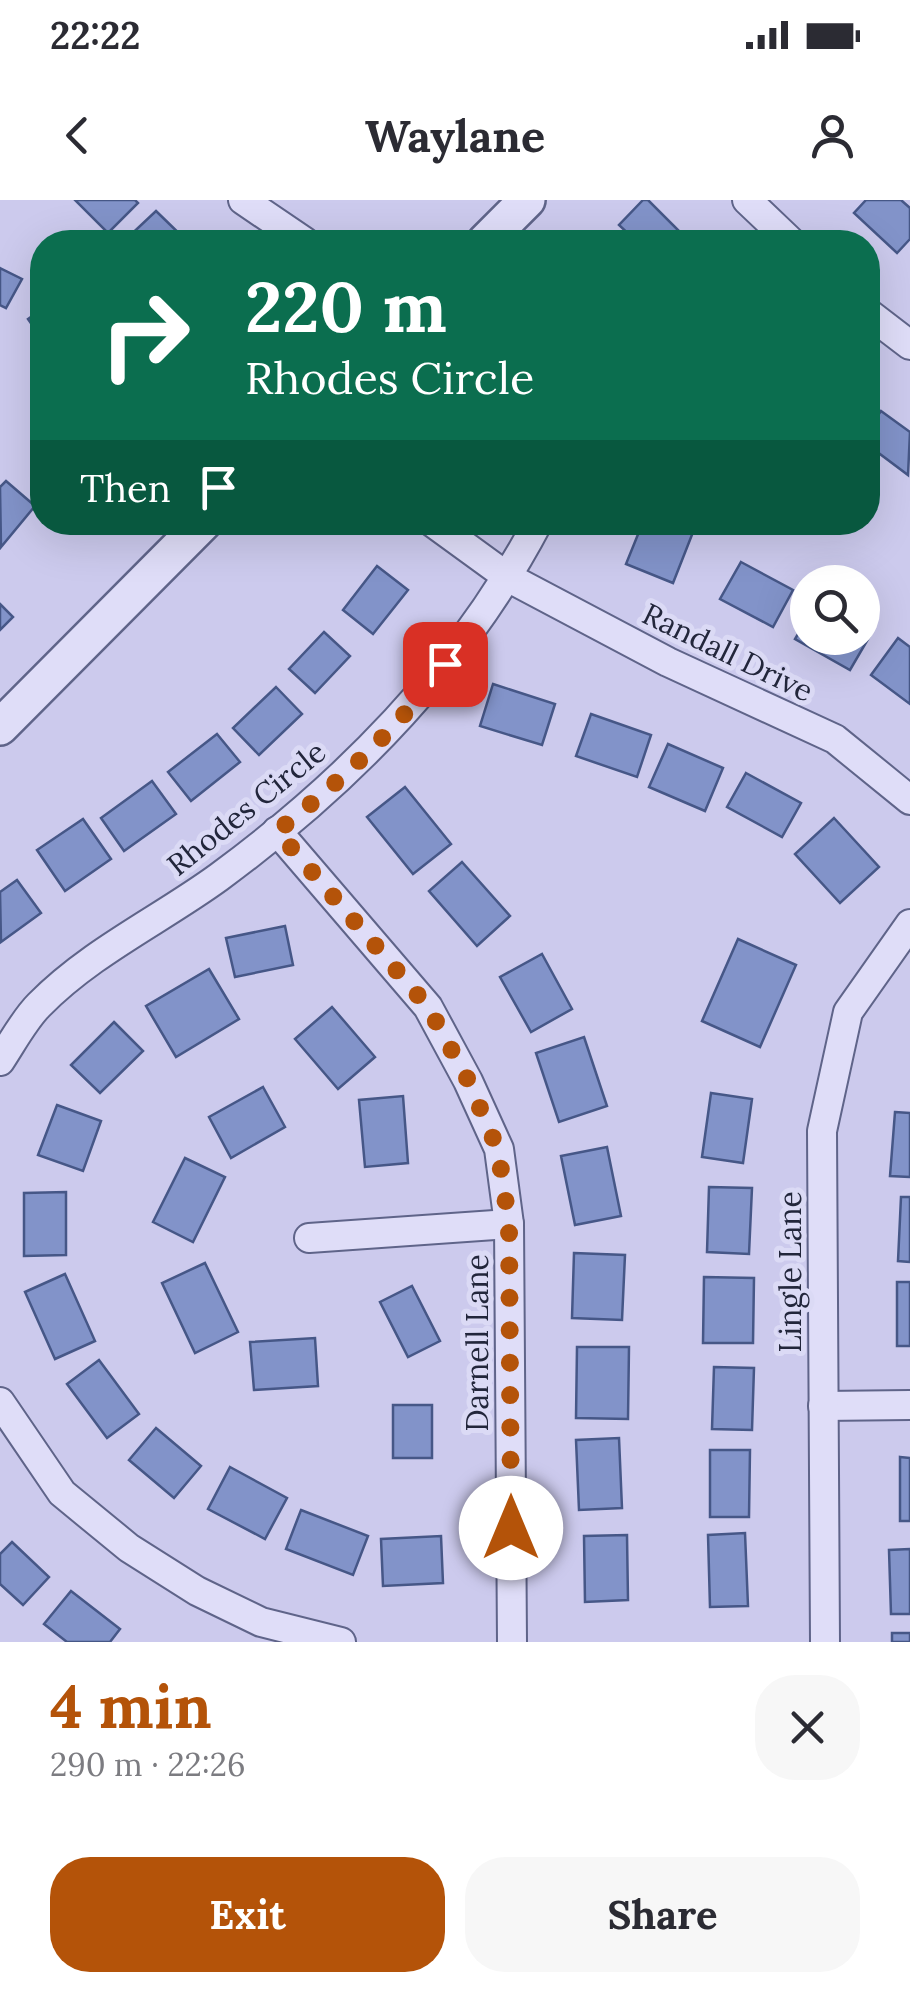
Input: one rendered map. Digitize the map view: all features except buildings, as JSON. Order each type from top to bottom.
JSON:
[{"type":"street","points":[[243,200],[287,230]]},
{"type":"street","points":[[497,230],[527,200]]},
{"type":"street","points":[[747,200],[778,230]]},
{"type":"street","points":[[880,322],[910,346]]},
{"type":"street","points":[[0,727],[191,535]]},
{"type":"street","name":"Randall Drive","points":[[450,535],[508,578],[668,662],[835,739],[910,800]]},
{"type":"street","points":[[508,578],[531,535]]},
{"type":"street","name":"Rhodes Circle","points":[[0,1062],[36,1007],[87,964],[218,877],[277,831],[364,753],[430,684],[508,578]]},
{"type":"street","name":"Darnell Lane","points":[[277,831],[428,1007],[468,1080],[498,1150],[509,1224],[512,1642]]},
{"type":"street","name":"Lingle Lane","points":[[825,1642],[822,1130],[848,1012],[910,924]]},
{"type":"street","name":"Darnell Lane","points":[[309,1238],[509,1224]]},
{"type":"street","points":[[0,1402],[62,1493],[129,1548],[196,1592],[260,1622],[341,1642]]},
{"type":"street","points":[[824,1406],[910,1405]]},
{"type":"route","points":[[445,664],[364,753],[277,831],[428,1007],[468,1080],[498,1150],[509,1224],[511,1528]]}]
